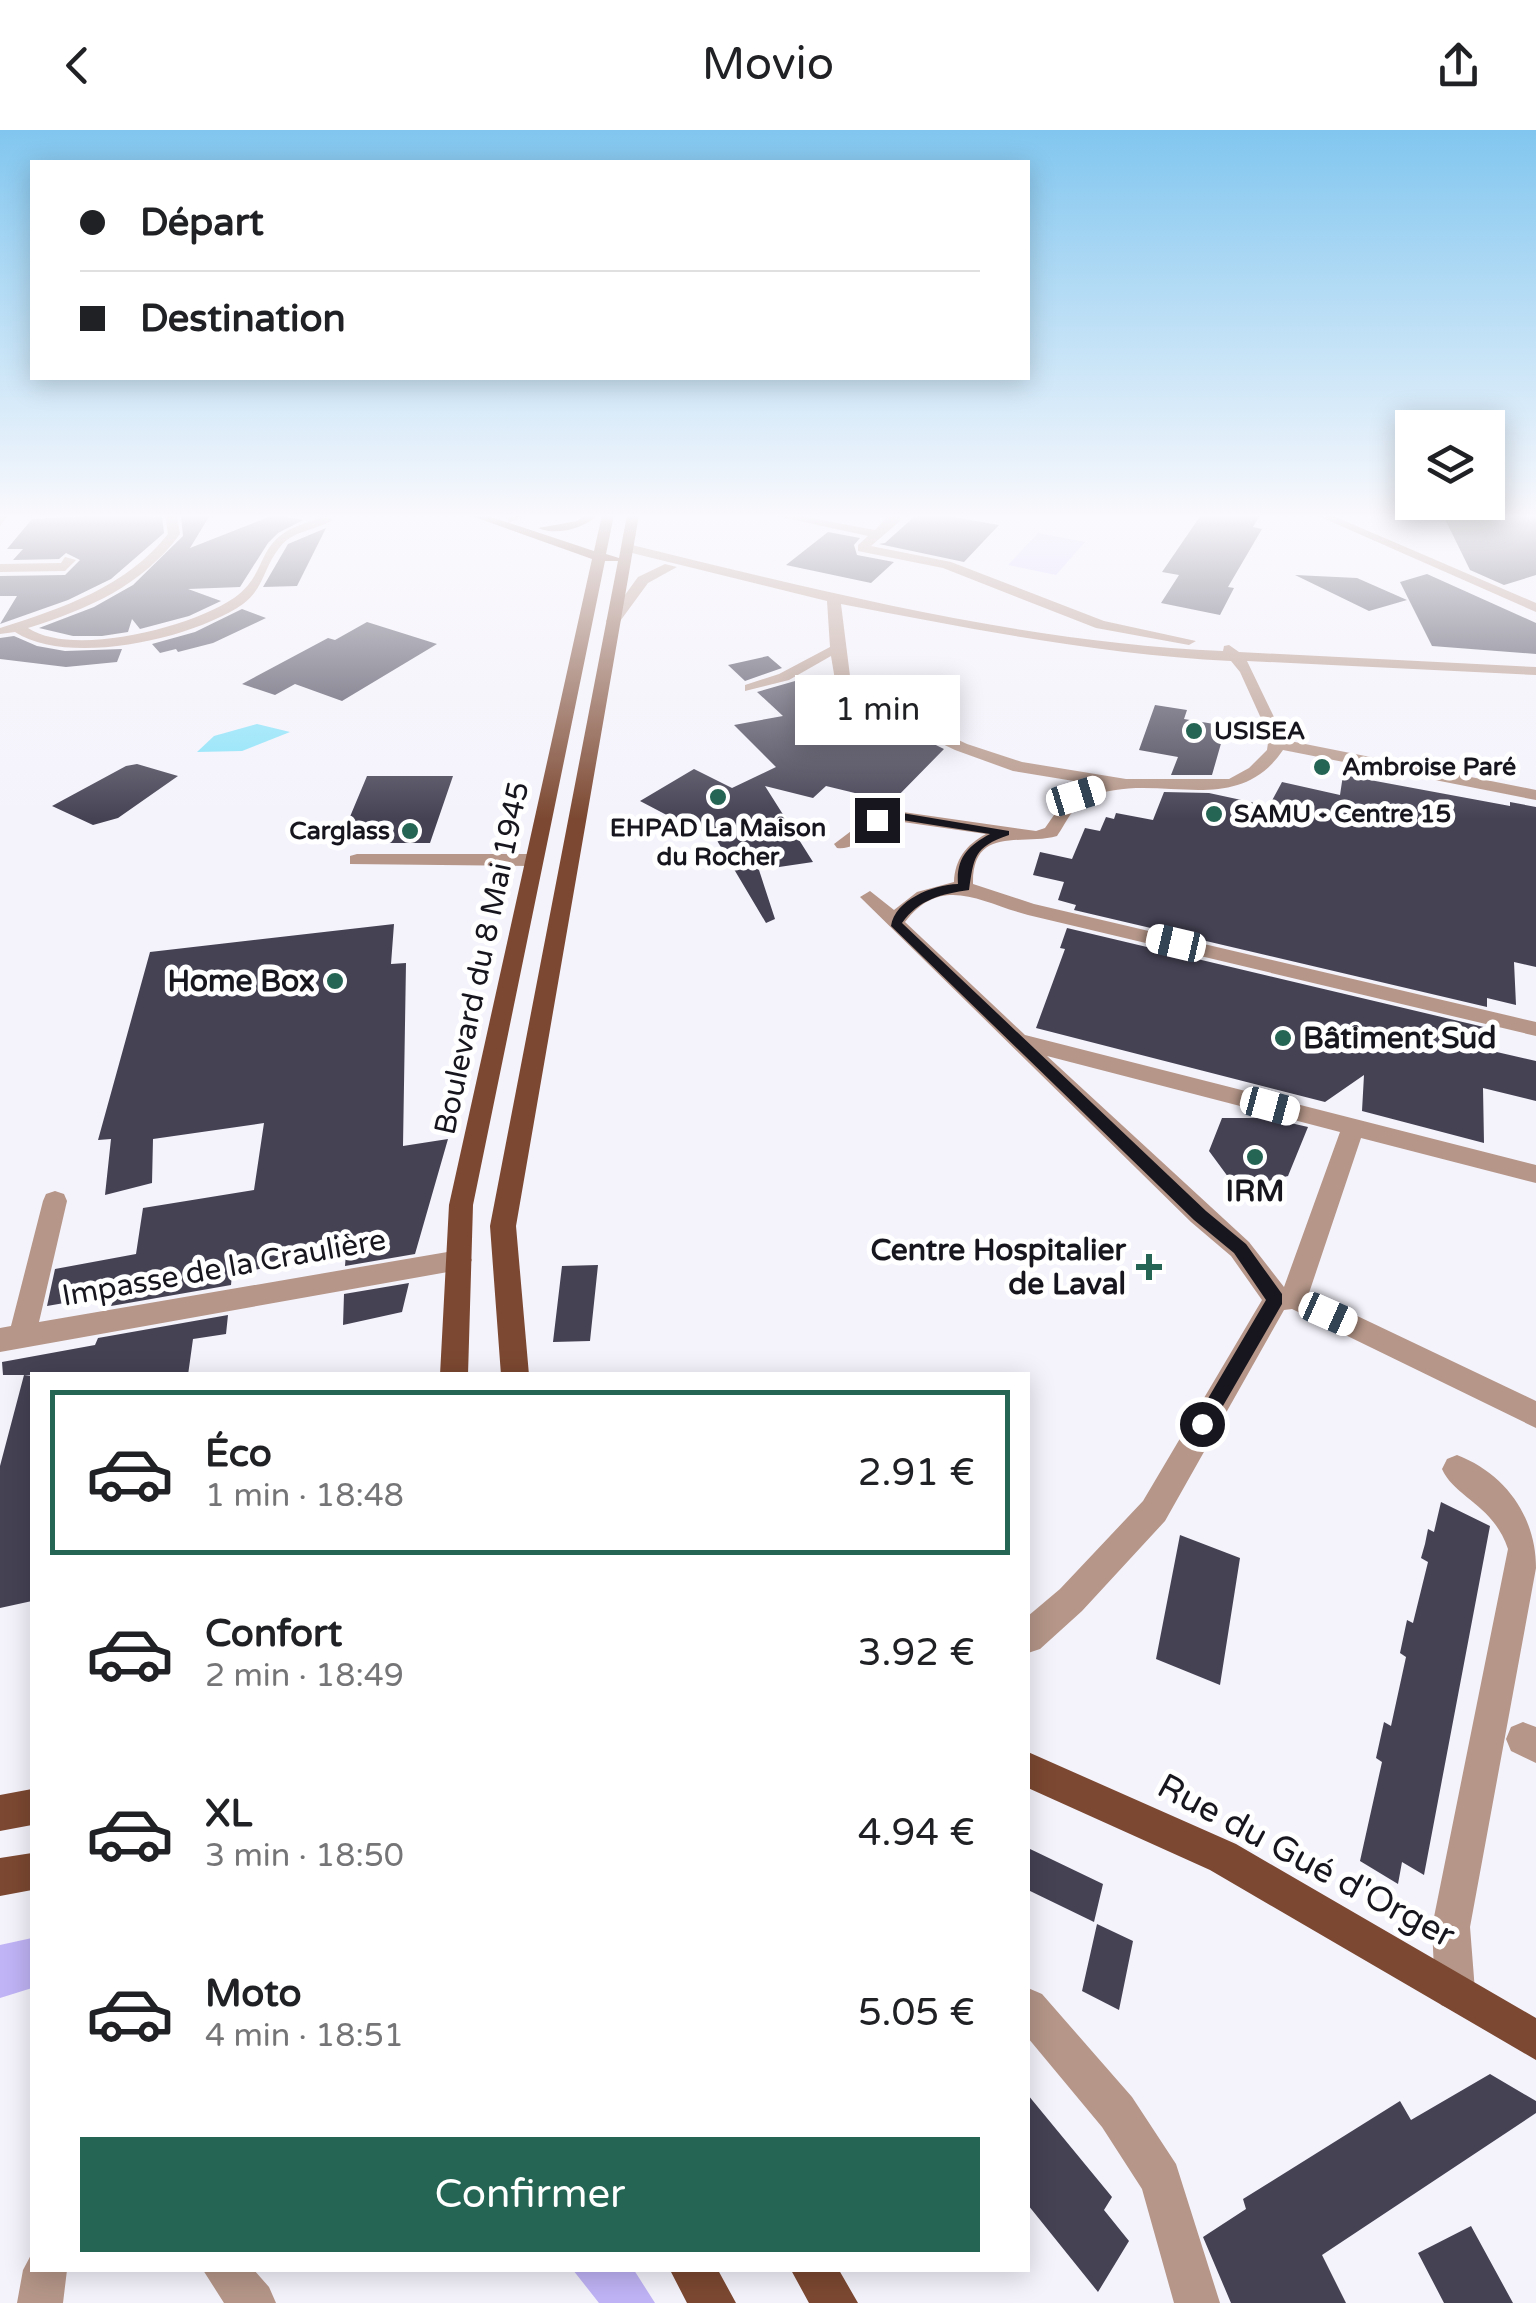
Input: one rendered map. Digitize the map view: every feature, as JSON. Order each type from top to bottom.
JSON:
[{"type":"main road","name":"Boulevard du 8 Mai 1945","points":[[454,1372],[461,1206],[534,860],[595,616]]},
{"type":"main road","name":"Boulevard du 8 Mai 1945","points":[[515,1372],[502,1226],[612,628],[598,622],[599,616]]},
{"type":"main road","name":"Rue du Gué d'Orger","points":[[1030,1771],[1223,1858],[1536,2040]]},
{"type":"main road","points":[[0,1813],[30,1807]]},
{"type":"main road","points":[[0,1877],[30,1872]]},
{"type":"main road","points":[[693,2272],[713,2303]]},
{"type":"main road","points":[[814,2272],[835,2303]]},
{"type":"street","points":[[0,632],[44,616]]},
{"type":"street","points":[[17,627],[38,640],[72,644],[150,636],[211,616]]},
{"type":"street","points":[[612,628],[619,616]]},
{"type":"street","points":[[835,616],[836,650],[844,686],[860,699],[961,747],[1019,766],[1126,784],[1232,784],[1255,772],[1278,744],[1277,736],[1234,653]]},
{"type":"street","points":[[935,616],[1096,644],[1536,664]]},
{"type":"street","points":[[1087,616],[1150,644]]},
{"type":"street","points":[[1096,644],[1128,632]]},
{"type":"street","points":[[750,688],[784,677],[820,654],[836,650]]},
{"type":"street","points":[[1434,660],[1536,671]]},
{"type":"street","points":[[1278,744],[1536,795]]},
{"type":"street","points":[[843,844],[877,820],[896,816],[1038,836],[1051,832],[1076,796],[1126,784]]},
{"type":"street","points":[[964,887],[963,869],[969,854],[990,838],[1005,833]]},
{"type":"street","points":[[358,860],[534,860]]},
{"type":"street","points":[[895,923],[917,900],[948,888],[964,887],[1028,909],[1536,1029]]},
{"type":"street","points":[[870,897],[1200,1216],[1240,1248],[1285,1299],[1536,1415]]},
{"type":"street","points":[[1018,1041],[1536,1174]]},
{"type":"street","points":[[1030,1635],[1082,1589],[1154,1511],[1285,1299],[1353,1127]]},
{"type":"street","points":[[11,1338],[55,1201]]},
{"type":"street","name":"Impasse de la Craulière","points":[[11,1338],[458,1260]]},
{"type":"street","points":[[1455,1990],[1451,1927],[1524,1549],[1516,1522],[1502,1502],[1457,1469]]},
{"type":"street","points":[[1030,2010],[1117,2112],[1162,2179],[1197,2303]]},
{"type":"street","points":[[40,2303],[46,2272]]},
{"type":"street","points":[[227,2272],[253,2303]]},
{"type":"shaded area","points":[[30,1938],[30,1989],[0,1998],[0,1945]]},
{"type":"shaded area","points":[[575,2272],[635,2272],[655,2303],[599,2303]]},
{"type":"water","points":[[257,724],[290,732],[242,751],[197,752],[214,736]]},
{"type":"building","points":[[5,616],[22,616],[0,624]]},
{"type":"building","points":[[69,616],[187,616],[140,629],[132,619],[128,632],[102,636],[73,636],[39,628]]},
{"type":"building","points":[[227,616],[266,618],[213,643],[178,652],[176,649],[160,653],[152,644],[195,632]]},
{"type":"building","points":[[1417,616],[1521,616],[1536,623],[1536,654],[1432,646]]},
{"type":"building","points":[[367,622],[437,644],[342,701],[295,684],[275,695],[242,684],[328,638],[335,640]]},
{"type":"building","points":[[14,636],[37,646],[65,651],[122,649],[117,662],[66,667],[0,659],[0,638]]},
{"type":"building","points":[[768,656],[782,668],[745,681],[728,665]]},
{"type":"building","name":"EHPAD La Maison du Rocher","points":[[795,681],[845,726],[854,718],[893,724],[944,749],[892,802],[826,786],[813,798],[765,786],[813,862],[759,870],[775,919],[766,923],[709,827],[699,832],[640,801],[694,769],[732,788],[776,767],[734,725],[783,716],[757,692]]},
{"type":"building","name":"USISEA","points":[[1155,705],[1187,710],[1184,719],[1226,726],[1212,775],[1171,775],[1178,757],[1139,750]]},
{"type":"building","points":[[137,764],[178,776],[118,818],[93,825],[52,806],[126,766]]},
{"type":"building","points":[[1343,775],[1510,806],[1510,802],[1536,807],[1536,967],[1514,962],[1516,1005],[1487,998],[1487,1007],[1074,910],[1076,905],[1058,900],[1064,882],[1033,875],[1040,852],[1072,859],[1085,828],[1100,831],[1106,817],[1114,819],[1116,813],[1153,820],[1164,792],[1209,793],[1269,806],[1282,782],[1340,795]]},
{"type":"building","points":[[367,776],[453,776],[430,843],[339,843]]},
{"type":"building","points":[[394,924],[391,964],[406,963],[403,1146],[448,1139],[415,1254],[345,1266],[346,1253],[232,1274],[231,1285],[111,1306],[116,1294],[47,1306],[55,1269],[136,1254],[143,1208],[254,1190],[264,1123],[153,1139],[152,1183],[105,1195],[111,1139],[98,1140],[150,952]]},
{"type":"building","name":"Bâtiment Sud","points":[[1067,928],[1488,1028],[1488,1050],[1536,1061],[1536,1101],[1483,1088],[1484,1143],[1362,1111],[1364,1075],[1325,1102],[1036,1028],[1065,949],[1060,948]]},
{"type":"building","name":"IRM","points":[[1222,1118],[1269,1118],[1308,1127],[1288,1176],[1237,1189],[1209,1151]]},
{"type":"building","points":[[598,1265],[590,1341],[553,1342],[562,1266]]},
{"type":"building","points":[[409,1283],[402,1312],[343,1325],[344,1294]]},
{"type":"building","points":[[228,1315],[226,1334],[193,1339],[188,1372],[3,1375],[2,1362],[95,1345],[98,1338]]},
{"type":"building","points":[[24,1375],[30,1376],[30,1601],[0,1608],[0,1466]]},
{"type":"building","points":[[1441,1502],[1490,1526],[1424,1875],[1402,1862],[1398,1884],[1360,1861],[1382,1762],[1376,1758],[1384,1722],[1391,1726],[1406,1657],[1400,1653],[1407,1620],[1413,1623],[1428,1562],[1421,1558],[1428,1529],[1434,1532]]},
{"type":"building","points":[[1180,1535],[1240,1558],[1220,1685],[1156,1659]]},
{"type":"building","points":[[1030,1849],[1103,1884],[1094,1922],[1030,1891]]},
{"type":"building","points":[[1097,1924],[1133,1941],[1119,2010],[1082,1991]]},
{"type":"building","points":[[1490,2074],[1536,2101],[1536,2113],[1322,2255],[1346,2303],[1231,2303],[1203,2237],[1246,2209],[1243,2199],[1400,2101],[1411,2120]]},
{"type":"building","points":[[1030,2097],[1112,2197],[1104,2210],[1129,2241],[1098,2292],[1030,2207]]},
{"type":"building","points":[[1471,2226],[1513,2303],[1444,2303],[1418,2253]]},
{"type":"place","name":"USISEA","points":[[1194,731]]},
{"type":"place","name":"Ambroise Paré","points":[[1322,767]]},
{"type":"place","name":"EHPAD La Maison du Rocher","points":[[718,797]]},
{"type":"place","name":"SAMU - Centre 15","points":[[1214,814]]},
{"type":"place","name":"Carglass","points":[[410,831]]},
{"type":"place","name":"Home Box","points":[[335,981]]},
{"type":"place","name":"Bâtiment Sud","points":[[1283,1038]]},
{"type":"place","name":"IRM","points":[[1255,1157]]},
{"type":"place","name":"Centre Hospitalier de Laval","points":[[1149,1267]]},
{"type":"route","points":[[877,820],[896,816],[1005,833],[990,838],[969,854],[963,869],[964,887],[948,888],[917,900],[895,923],[1200,1216],[1240,1248],[1276,1299],[1202,1424]]}]
